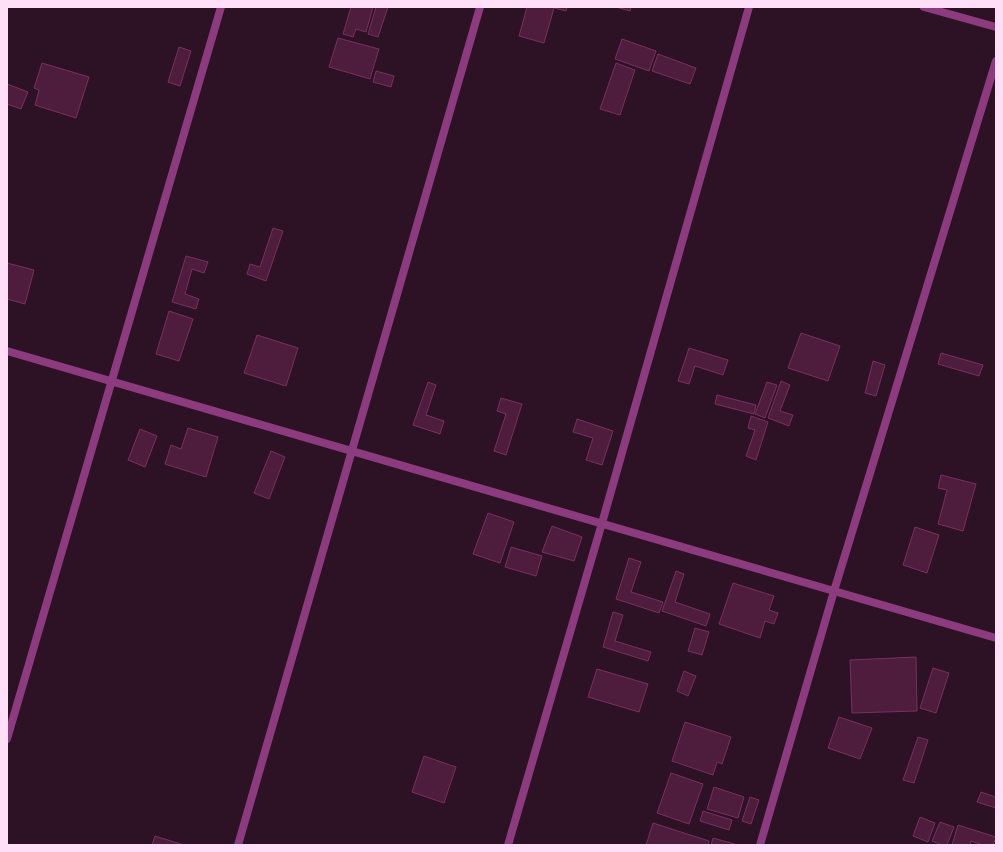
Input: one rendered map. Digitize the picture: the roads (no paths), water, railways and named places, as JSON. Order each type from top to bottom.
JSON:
[{"type":"street","points":[[7,739],[221,7]]},
{"type":"street","points":[[238,845],[480,7]]},
{"type":"street","points":[[508,845],[602,523],[749,7]]},
{"type":"street","points":[[924,7],[996,27]]},
{"type":"street","points":[[760,845],[834,591],[996,61]]},
{"type":"street","points":[[7,351],[353,450],[996,638]]}]
